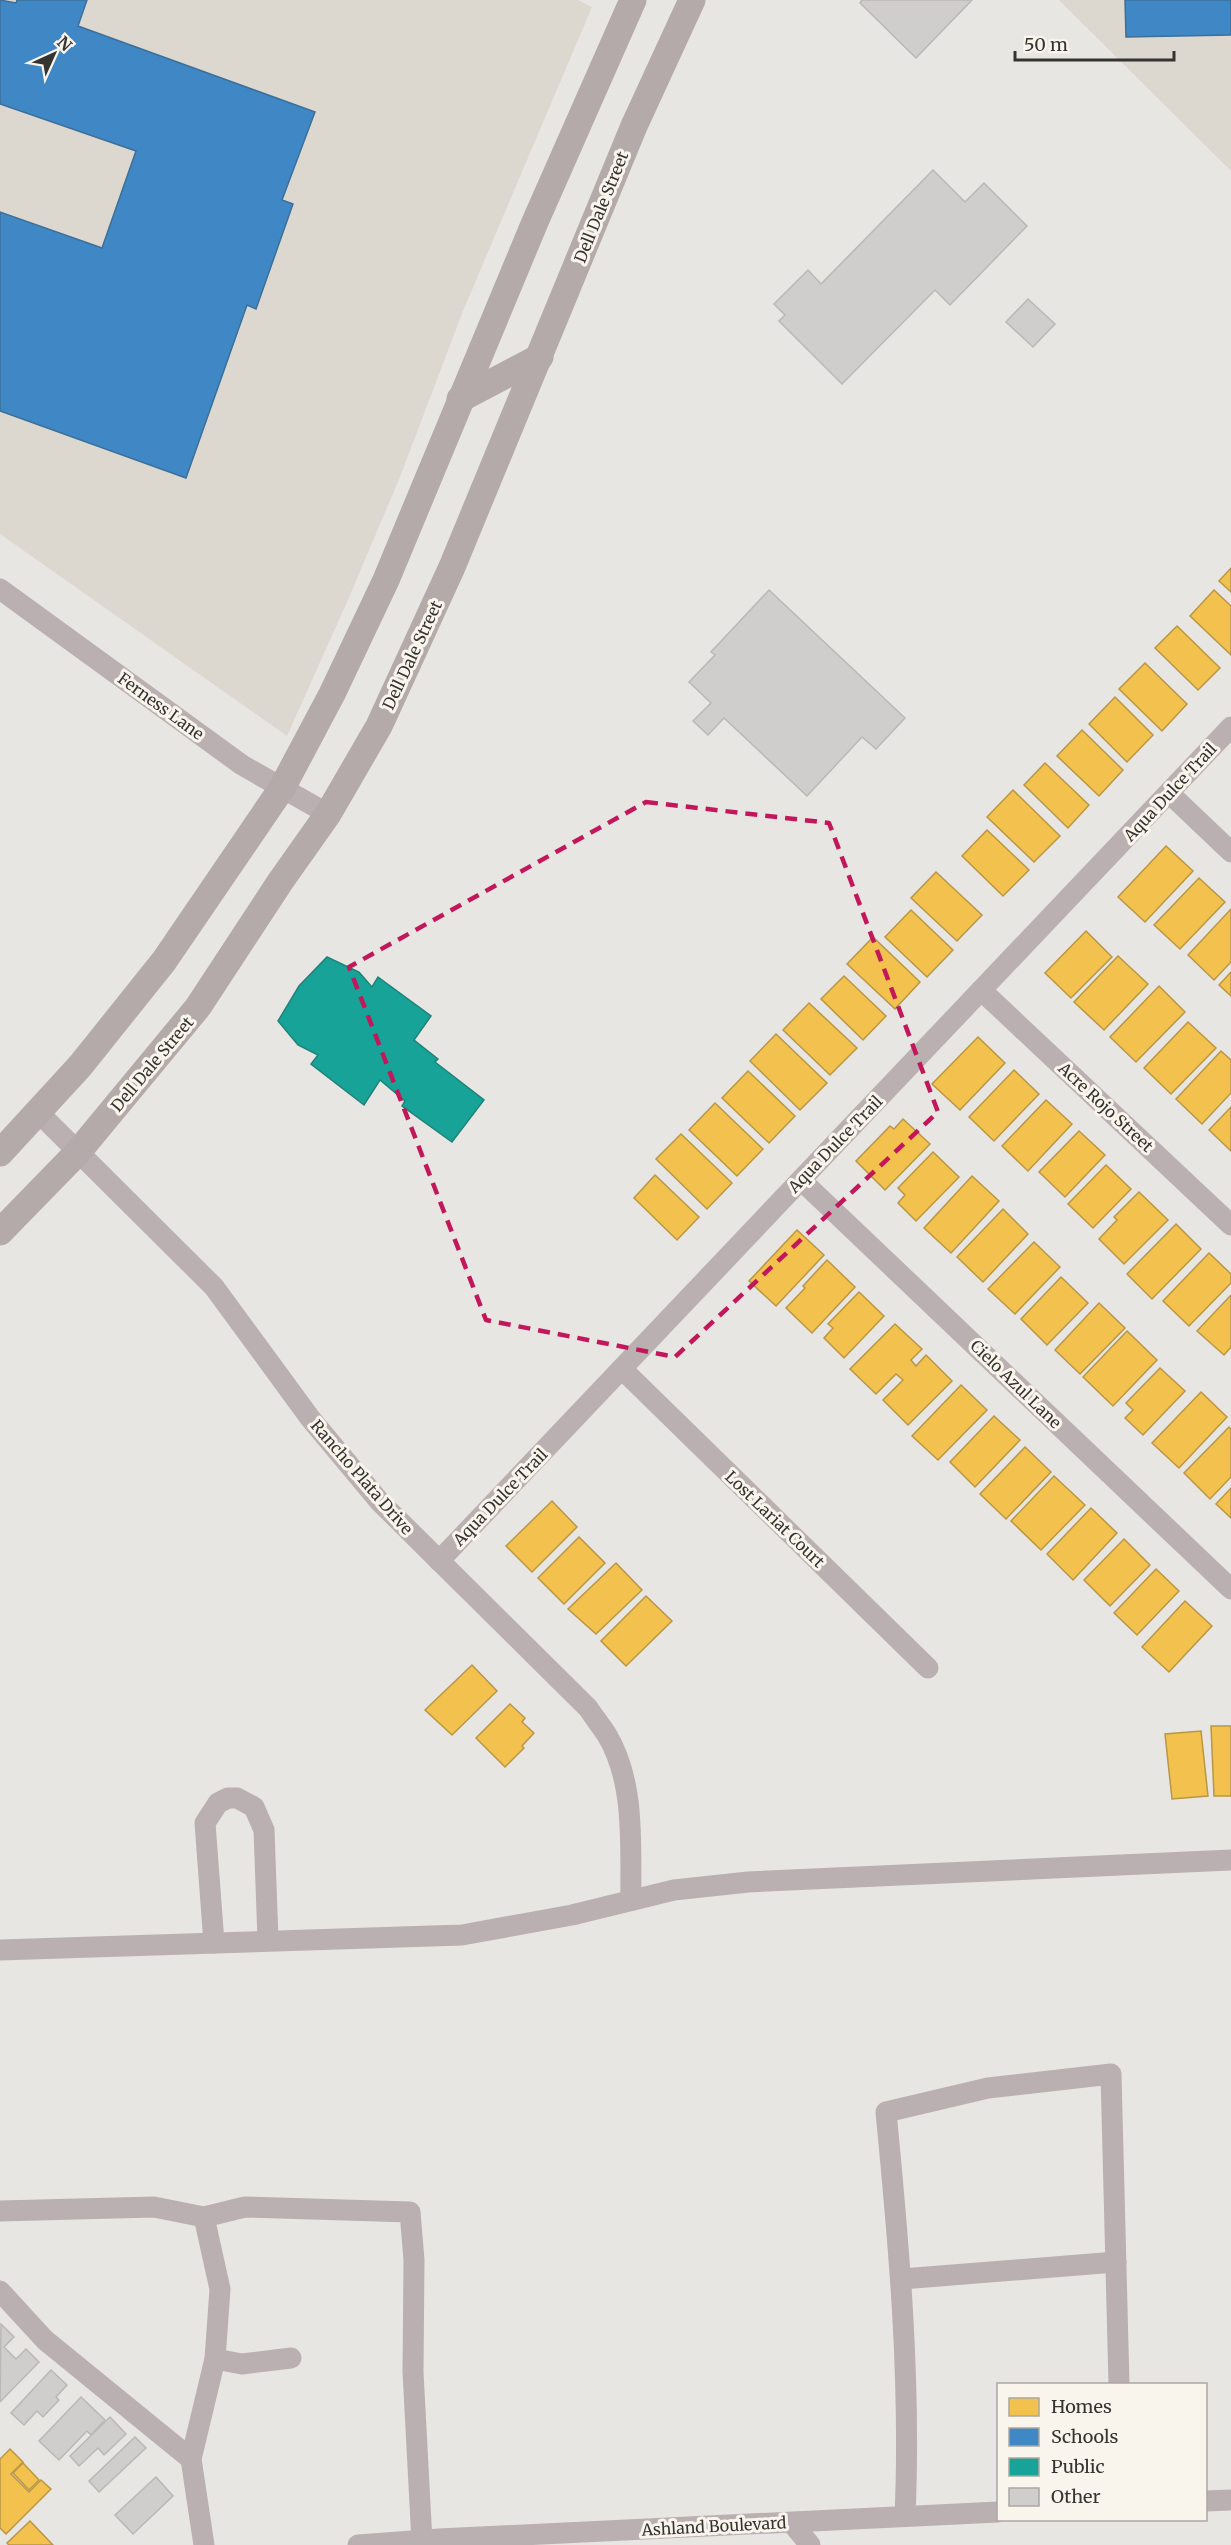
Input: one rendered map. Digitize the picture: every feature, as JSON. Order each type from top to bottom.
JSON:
[{"type":"main road","points":[[0,1154],[80,1066],[164,961],[282,788],[332,694],[386,580],[460,399],[633,0]]},
{"type":"main road","name":"Dell Dale Street","points":[[0,1232],[78,1152],[198,1007],[280,882],[328,814],[384,715],[452,567],[687,2]]},
{"type":"main road","points":[[460,399],[540,357]]},
{"type":"street","name":"Ferness Lane","points":[[0,589],[243,765],[328,814]]},
{"type":"street","name":"Aqua Dulce Trail","points":[[439,1561],[1231,727]]},
{"type":"street","points":[[1169,793],[1231,852]]},
{"type":"street","name":"Acre Rojo Street","points":[[981,990],[1231,1224]]},
{"type":"street","name":"Rancho Plata Drive","points":[[39,1112],[214,1287],[310,1418],[380,1502],[588,1708],[608,1737],[622,1775],[629,1806],[631,1900]]},
{"type":"street","name":"Cielo Azul Lane","points":[[801,1180],[1231,1589]]},
{"type":"street","name":"Lost Lariat Court","points":[[622,1369],[928,1668]]},
{"type":"street","points":[[214,1943],[205,1823],[218,1803],[237,1797],[254,1807],[264,1830],[268,1941]]},
{"type":"street","points":[[0,1950],[462,1935],[572,1915],[674,1890],[748,1882],[1231,1860]]},
{"type":"street","points":[[905,2516],[908,2465],[902,2279],[886,2112],[988,2088],[1111,2074],[1119,2383]]},
{"type":"street","points":[[0,2211],[154,2207],[204,2217],[245,2207],[410,2212],[414,2260],[413,2372],[422,2542]]},
{"type":"street","points":[[204,2217],[220,2289],[215,2359],[191,2458],[204,2545]]},
{"type":"street","points":[[902,2279],[1116,2262]]},
{"type":"street","points":[[0,2290],[45,2340],[191,2458]]},
{"type":"street","points":[[215,2359],[242,2364],[291,2358]]},
{"type":"street","points":[[1207,2501],[1231,2500]]},
{"type":"street","name":"Ashland Boulevard","points":[[358,2545],[439,2539],[997,2512]]},
{"type":"street","points":[[792,2523],[810,2545]]},
{"type":"highlighted area","points":[[646,802],[829,823],[938,1112],[675,1357],[486,1320],[349,967]]},
{"type":"shaded area","points":[[0,0],[578,0],[592,7],[463,311],[400,477],[287,736],[0,534]]},
{"type":"shaded area","points":[[1059,0],[1231,0],[1231,171]]},
{"type":"building: Homes","points":[[1231,568],[1231,592],[1219,581]]},
{"type":"building: Homes","points":[[1214,590],[1231,606],[1231,655],[1190,616]]},
{"type":"building: Homes","points":[[1177,626],[1220,668],[1198,690],[1155,648]]},
{"type":"building: Homes","points":[[1145,663],[1187,704],[1162,731],[1119,689]]},
{"type":"building: Homes","points":[[1115,697],[1153,735],[1127,762],[1089,724]]},
{"type":"building: Homes","points":[[1082,730],[1123,770],[1099,796],[1057,756]]},
{"type":"building: Homes","points":[[1045,763],[1089,805],[1068,828],[1024,785]]},
{"type":"building: Homes","points":[[1013,790],[1060,836],[1034,862],[987,817]]},
{"type":"building: Homes","points":[[987,830],[1029,870],[1003,896],[962,856]]},
{"type":"building: Homes","points":[[1166,846],[1193,871],[1145,922],[1118,897]]},
{"type":"building: Homes","points":[[936,872],[982,915],[957,941],[911,898]]},
{"type":"building: Homes","points":[[1199,878],[1225,902],[1180,949],[1154,925]]},
{"type":"building: Homes","points":[[1231,909],[1231,962],[1214,980],[1188,955]]},
{"type":"building: Homes","points":[[911,910],[953,950],[927,977],[885,937]]},
{"type":"building: Homes","points":[[1086,931],[1112,957],[1071,998],[1045,973]]},
{"type":"building: Homes","points":[[873,937],[920,982],[895,1009],[847,964]]},
{"type":"building: Homes","points":[[1118,956],[1148,984],[1104,1030],[1074,1002]]},
{"type":"building: Homes","points":[[1231,972],[1231,996],[1219,985]]},
{"type":"building: Homes","points":[[844,976],[886,1016],[863,1040],[821,999]]},
{"type":"building: Homes","points":[[1159,986],[1185,1012],[1136,1062],[1110,1037]]},
{"type":"building: Homes","points":[[809,1003],[857,1048],[830,1075],[783,1030]]},
{"type":"building: Homes","points":[[1188,1022],[1216,1048],[1171,1094],[1144,1068]]},
{"type":"building: Homes","points":[[776,1034],[827,1083],[800,1110],[750,1061]]},
{"type":"building: Homes","points":[[978,1037],[1005,1063],[960,1110],[932,1084]]},
{"type":"building: Homes","points":[[1221,1051],[1231,1060],[1231,1093],[1202,1124],[1176,1099]]},
{"type":"building: Homes","points":[[1014,1070],[1039,1094],[994,1141],[969,1117]]},
{"type":"building: Homes","points":[[748,1071],[795,1116],[769,1143],[722,1098]]},
{"type":"building: Homes","points":[[1046,1100],[1072,1124],[1028,1171],[1002,1146]]},
{"type":"building: Homes","points":[[715,1103],[763,1149],[737,1176],[689,1130]]},
{"type":"building: Homes","points":[[1231,1107],[1231,1151],[1209,1130]]},
{"type":"building: Homes","points":[[903,1119],[930,1144],[885,1190],[856,1161],[890,1126],[894,1129]]},
{"type":"building: Homes","points":[[1079,1131],[1105,1155],[1065,1197],[1039,1172]]},
{"type":"building: Homes","points":[[681,1134],[732,1183],[707,1209],[656,1159]]},
{"type":"building: Homes","points":[[933,1152],[959,1177],[916,1221],[898,1203],[905,1195],[898,1188]]},
{"type":"building: Homes","points":[[1106,1165],[1131,1189],[1093,1228],[1068,1204]]},
{"type":"building: Homes","points":[[655,1175],[699,1217],[677,1240],[634,1198]]},
{"type":"building: Homes","points":[[972,1176],[999,1201],[951,1253],[924,1228]]},
{"type":"building: Homes","points":[[1139,1192],[1168,1220],[1124,1264],[1099,1239],[1117,1220],[1114,1217]]},
{"type":"building: Homes","points":[[1003,1209],[1028,1234],[983,1282],[957,1257]]},
{"type":"building: Homes","points":[[1176,1224],[1201,1249],[1152,1299],[1127,1274]]},
{"type":"building: Homes","points":[[797,1230],[824,1255],[776,1306],[749,1281]]},
{"type":"building: Homes","points":[[1034,1242],[1060,1267],[1015,1314],[988,1289]]},
{"type":"building: Homes","points":[[1209,1253],[1231,1274],[1231,1283],[1189,1326],[1163,1301]]},
{"type":"building: Homes","points":[[827,1260],[855,1287],[812,1333],[786,1308]]},
{"type":"building: Homes","points":[[1061,1277],[1088,1303],[1047,1345],[1021,1319]]},
{"type":"building: Homes","points":[[859,1292],[884,1316],[844,1358],[824,1338],[833,1328],[828,1324]]},
{"type":"building: Homes","points":[[1231,1295],[1231,1347],[1224,1355],[1197,1331]]},
{"type":"building: Homes","points":[[1099,1303],[1125,1328],[1080,1374],[1055,1350]]},
{"type":"building: Homes","points":[[895,1324],[922,1349],[911,1360],[916,1366],[926,1355],[952,1381],[908,1425],[883,1400],[903,1380],[896,1374],[876,1394],[850,1369]]},
{"type":"building: Homes","points":[[1127,1331],[1157,1360],[1113,1406],[1083,1377]]},
{"type":"building: Homes","points":[[1160,1368],[1185,1391],[1143,1435],[1125,1418],[1133,1410],[1126,1403]]},
{"type":"building: Homes","points":[[961,1385],[987,1410],[938,1460],[912,1436]]},
{"type":"building: Homes","points":[[1201,1392],[1227,1417],[1179,1468],[1152,1443]]},
{"type":"building: Homes","points":[[994,1416],[1020,1440],[975,1487],[950,1462]]},
{"type":"building: Homes","points":[[1229,1427],[1231,1429],[1231,1477],[1210,1499],[1184,1473]]},
{"type":"building: Homes","points":[[1025,1447],[1051,1472],[1006,1519],[980,1494]]},
{"type":"building: Homes","points":[[1054,1476],[1085,1505],[1041,1550],[1011,1521]]},
{"type":"building: Homes","points":[[1231,1488],[1231,1518],[1216,1504]]},
{"type":"building: Homes","points":[[552,1501],[577,1527],[532,1572],[506,1546]]},
{"type":"building: Homes","points":[[1091,1508],[1117,1533],[1073,1580],[1047,1554]]},
{"type":"building: Homes","points":[[579,1537],[605,1563],[564,1604],[538,1578]]},
{"type":"building: Homes","points":[[1124,1539],[1150,1565],[1110,1606],[1084,1580]]},
{"type":"building: Homes","points":[[616,1563],[642,1590],[596,1634],[568,1609]]},
{"type":"building: Homes","points":[[1156,1569],[1179,1591],[1137,1635],[1114,1613]]},
{"type":"building: Homes","points":[[646,1596],[672,1621],[626,1666],[601,1641]]},
{"type":"building: Homes","points":[[1185,1601],[1212,1626],[1169,1672],[1142,1647]]},
{"type":"building: Homes","points":[[472,1665],[497,1691],[452,1735],[425,1710]]},
{"type":"building: Homes","points":[[510,1704],[525,1718],[522,1722],[534,1733],[522,1746],[524,1748],[505,1767],[476,1738]]},
{"type":"building: Homes","points":[[1211,1726],[1231,1726],[1231,1796],[1214,1796]]},
{"type":"building: Homes","points":[[1201,1731],[1208,1796],[1172,1799],[1165,1734]]},
{"type":"building: Homes","points":[[10,2449],[23,2462],[11,2474],[29,2492],[41,2480],[51,2489],[6,2534],[0,2528],[0,2459]]},
{"type":"building: Homes","points":[[23,2463],[39,2480],[29,2490],[13,2473]]},
{"type":"building: Homes","points":[[30,2521],[53,2545],[9,2545],[7,2543]]},
{"type":"building: Schools","points":[[0,0],[16,3],[17,0],[87,0],[78,26],[315,112],[282,200],[293,204],[256,309],[247,305],[186,478],[0,411],[0,212],[102,248],[136,151],[0,104]]},
{"type":"building: Schools","points":[[1125,0],[1231,0],[1231,35],[1126,37]]},
{"type":"building: Public","points":[[327,957],[359,972],[372,987],[378,977],[431,1016],[414,1040],[438,1059],[435,1062],[484,1100],[452,1142],[402,1106],[405,1101],[380,1080],[364,1105],[311,1064],[318,1055],[298,1045],[278,1021],[299,986]]},
{"type":"building: Other","points":[[862,0],[972,0],[916,58],[860,3]]},
{"type":"building: Other","points":[[933,170],[965,202],[984,183],[1027,226],[950,305],[935,290],[842,384],[779,321],[785,315],[774,304],[808,270],[821,284]]},
{"type":"building: Other","points":[[1028,299],[1055,324],[1033,347],[1006,322]]},
{"type":"building: Other","points":[[769,590],[905,718],[876,749],[862,737],[807,796],[724,718],[708,735],[693,721],[711,703],[689,682],[715,655],[711,652]]},
{"type":"building: Other","points":[[1,2324],[14,2337],[4,2347],[16,2359],[26,2349],[39,2362],[0,2402]]},
{"type":"building: Other","points":[[51,2370],[67,2385],[56,2397],[59,2400],[43,2417],[37,2411],[24,2425],[11,2413]]},
{"type":"building: Other","points":[[81,2397],[105,2420],[91,2435],[87,2431],[59,2460],[39,2441]]},
{"type":"building: Other","points":[[110,2417],[126,2434],[104,2455],[98,2448],[79,2466],[70,2456]]},
{"type":"building: Other","points":[[135,2437],[146,2448],[99,2492],[89,2481]]},
{"type":"building: Other","points":[[156,2477],[173,2496],[133,2534],[115,2515]]}]
